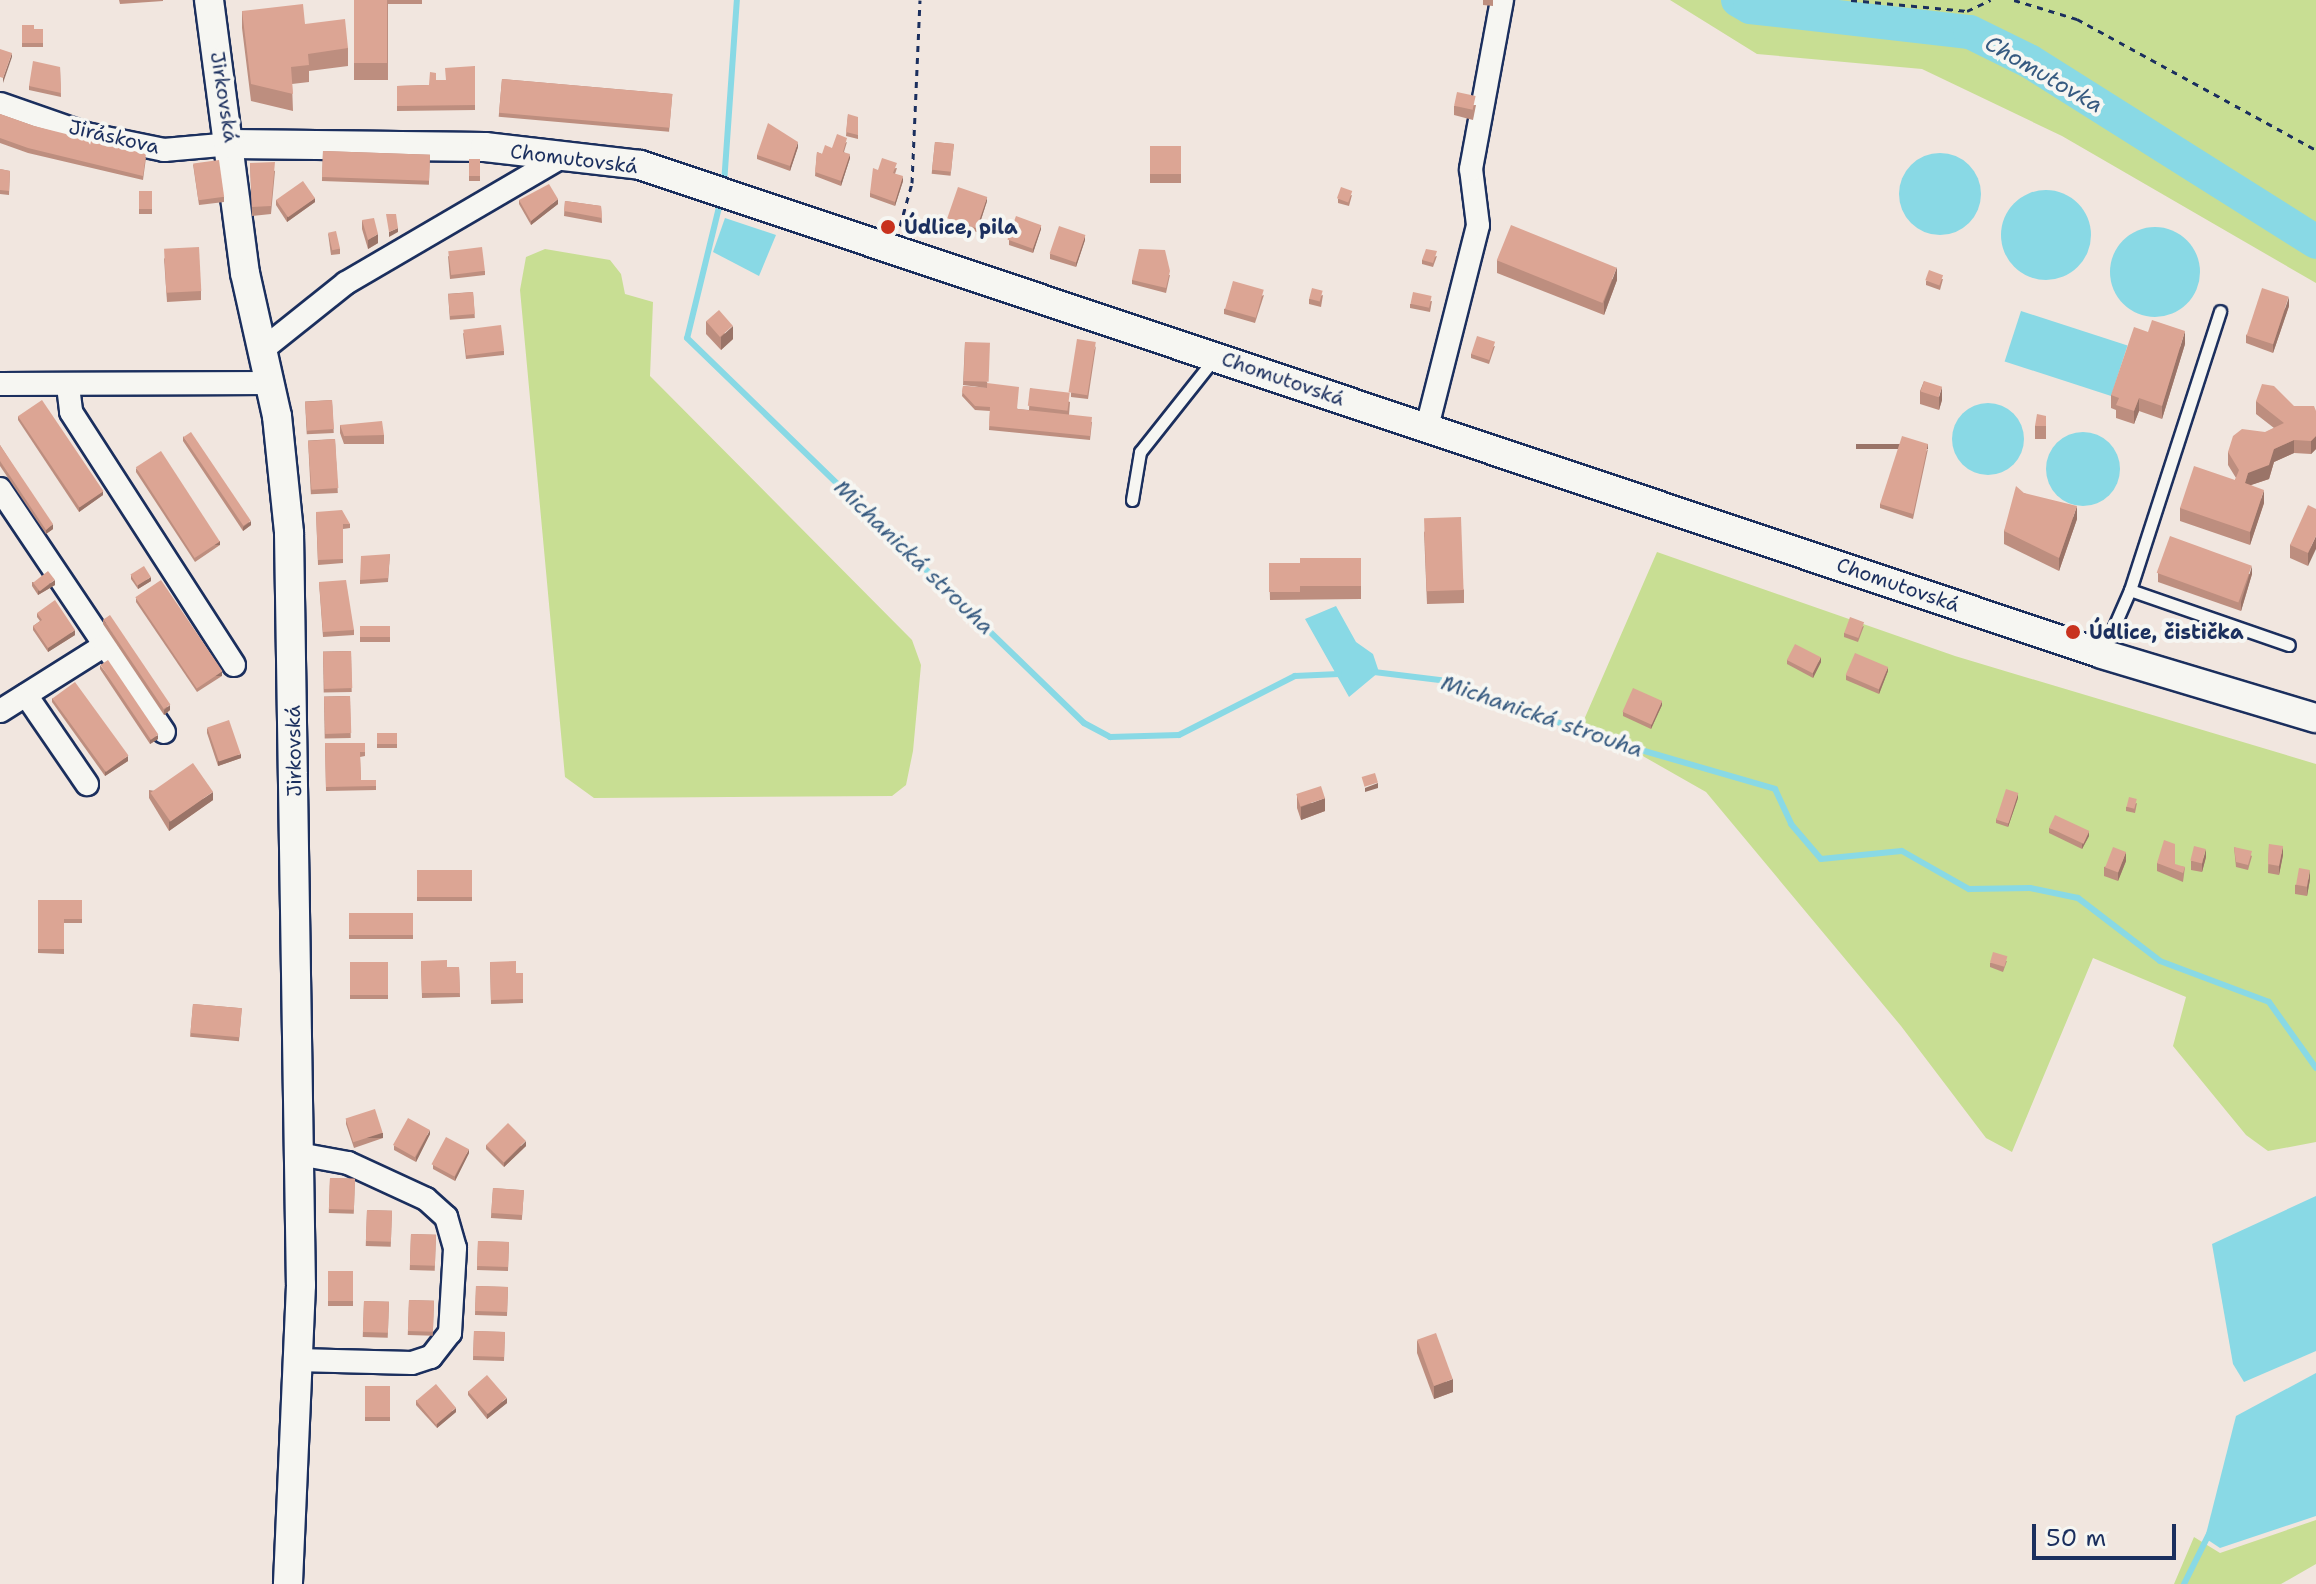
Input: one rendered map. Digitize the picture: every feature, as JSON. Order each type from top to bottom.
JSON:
[{"type":"street","name":"Jirkovská","points":[[209,0],[232,144],[245,273],[270,383],[289,533],[299,1154],[297,1360],[288,1584]]},
{"type":"street","points":[[1427,427],[1478,225],[1471,169],[1502,0]]},
{"type":"street","name":"Jiráskova","points":[[0,104],[86,134],[164,150],[232,144]]},
{"type":"street","name":"Chomutovská","points":[[232,144],[485,147],[640,165],[2102,654],[2316,718]]},
{"type":"street","points":[[262,350],[346,283],[562,157]]},
{"type":"street","points":[[0,384],[270,383]]},
{"type":"street","points":[[68,386],[71,412],[234,665]]},
{"type":"street","points":[[1,494],[164,732]]},
{"type":"street","points":[[0,711],[105,645]]},
{"type":"street","points":[[26,695],[87,784]]},
{"type":"street","points":[[297,1360],[412,1363],[431,1357],[450,1333],[455,1248],[446,1217],[426,1199],[348,1163],[299,1154]]},
{"type":"lane","points":[[2102,654],[2130,590],[2220,311]]},
{"type":"lane","points":[[1132,500],[1140,452],[1216,356]]},
{"type":"lane","points":[[2130,590],[2289,645]]},
{"type":"path","points":[[894,249],[912,183],[920,0]]},
{"type":"path","points":[[1851,0],[1967,11],[1991,0]]},
{"type":"path","points":[[2014,0],[2077,19],[2316,150]]},
{"type":"green space","points":[[1670,0],[2316,0],[2316,283],[2062,136],[1922,69],[1757,54]]},
{"type":"green space","points":[[545,249],[610,260],[621,274],[625,294],[653,302],[650,376],[912,640],[921,665],[913,751],[906,785],[892,796],[594,798],[565,777],[520,290],[526,257]]},
{"type":"green space","points":[[1657,552],[1955,656],[2316,764],[2316,1142],[2268,1151],[2246,1135],[2173,1046],[2186,997],[2093,958],[2012,1152],[1986,1138],[1901,1026],[1706,792],[1583,722]]},
{"type":"green space","points":[[2316,1520],[2316,1564],[2281,1584],[2174,1584],[2194,1537],[2220,1553]]},
{"type":"water","points":[[1940,153],[1956,156],[1969,165],[1978,178],[1981,194],[1978,210],[1969,223],[1956,232],[1940,235],[1924,232],[1911,223],[1902,210],[1899,194],[1902,178],[1911,165],[1924,156]]},
{"type":"water","points":[[2046,190],[2063,193],[2078,203],[2088,218],[2091,235],[2088,252],[2078,267],[2063,277],[2046,280],[2029,277],[2014,267],[2004,252],[2001,235],[2004,218],[2014,203],[2029,193]]},
{"type":"water","points":[[725,218],[776,235],[759,276],[713,252]]},
{"type":"water","points":[[2155,227],[2172,231],[2187,240],[2196,255],[2200,272],[2196,289],[2187,304],[2172,313],[2155,317],[2138,313],[2123,304],[2114,289],[2110,272],[2114,255],[2123,240],[2138,231]]},
{"type":"water","points":[[2021,311],[2128,346],[2111,396],[2005,361]]},
{"type":"water","points":[[1988,403],[2008,409],[2018,419],[2024,439],[2018,459],[2008,469],[1988,475],[1968,469],[1958,459],[1952,439],[1958,419],[1968,409]]},
{"type":"water","points":[[2083,432],[2097,435],[2109,443],[2117,455],[2120,469],[2117,483],[2109,495],[2097,503],[2083,506],[2069,503],[2057,495],[2049,483],[2046,469],[2049,455],[2057,443],[2069,435]]},
{"type":"water","points":[[1336,606],[1356,642],[1373,654],[1379,672],[1349,697],[1305,619]]},
{"type":"water","points":[[2316,1196],[2316,1351],[2244,1382],[2233,1364],[2212,1244]]},
{"type":"water","points":[[2316,1373],[2316,1516],[2220,1548],[2205,1538],[2236,1416]]},
{"type":"building","points":[[354,0],[387,0],[387,63],[354,63]]},
{"type":"building","points":[[303,4],[305,24],[345,19],[348,48],[308,54],[309,65],[291,67],[293,94],[251,84],[242,11]]},
{"type":"building","points":[[22,25],[43,29],[43,43],[22,43]]},
{"type":"building","points":[[0,49],[12,53],[3,78],[0,77]]},
{"type":"building","points":[[33,61],[60,67],[61,93],[29,86]]},
{"type":"building","points":[[475,66],[475,105],[397,106],[397,86],[429,85],[430,72],[436,73],[436,80],[446,80],[445,68]]},
{"type":"building","points":[[502,79],[672,94],[669,128],[499,113]]},
{"type":"building","points":[[1457,92],[1476,96],[1473,110],[1454,106]]},
{"type":"building","points":[[0,114],[34,126],[146,154],[143,176],[28,148],[0,138]]},
{"type":"building","points":[[848,114],[858,117],[858,135],[846,132]]},
{"type":"building","points":[[768,123],[798,142],[790,166],[757,155]]},
{"type":"building","points":[[837,134],[847,138],[843,152],[850,154],[841,181],[815,172],[817,152],[822,154],[825,145],[832,148]]},
{"type":"building","points":[[935,142],[954,144],[951,172],[932,170]]},
{"type":"building","points":[[1150,146],[1181,146],[1181,174],[1150,174]]},
{"type":"building","points":[[323,151],[430,155],[429,181],[322,177]]},
{"type":"building","points":[[882,158],[897,163],[893,173],[903,176],[895,202],[870,193],[873,168],[878,170]]},
{"type":"building","points":[[469,159],[480,159],[480,176],[469,176]]},
{"type":"building","points":[[219,160],[224,197],[198,200],[193,164]]},
{"type":"building","points":[[275,162],[271,206],[252,207],[250,163]]},
{"type":"building","points":[[0,169],[10,171],[9,191],[0,190]]},
{"type":"building","points":[[303,181],[315,198],[288,217],[276,200]]},
{"type":"building","points":[[549,184],[558,199],[531,221],[519,200]]},
{"type":"building","points":[[958,187],[987,197],[977,228],[947,218]]},
{"type":"building","points":[[1341,187],[1352,191],[1348,202],[1337,198]]},
{"type":"building","points":[[139,191],[152,191],[152,209],[139,209]]},
{"type":"building","points":[[565,201],[601,206],[602,218],[564,211]]},
{"type":"building","points":[[386,214],[396,214],[398,228],[389,232]]},
{"type":"building","points":[[1016,216],[1041,225],[1033,249],[1007,239]]},
{"type":"building","points":[[374,218],[378,234],[368,240],[362,220]]},
{"type":"building","points":[[1511,225],[1617,268],[1602,303],[1497,260]]},
{"type":"building","points":[[1059,226],[1085,235],[1076,263],[1050,253]]},
{"type":"building","points":[[336,231],[340,249],[332,250],[328,233]]},
{"type":"building","points":[[199,247],[201,291],[166,293],[164,249]]},
{"type":"building","points":[[482,247],[485,271],[451,275],[448,251]]},
{"type":"building","points":[[1139,249],[1165,250],[1170,271],[1166,288],[1132,280]]},
{"type":"building","points":[[1426,249],[1437,251],[1433,263],[1422,260]]},
{"type":"building","points":[[1929,270],[1943,275],[1939,285],[1925,280]]},
{"type":"building","points":[[1233,281],[1264,290],[1256,318],[1225,309]]},
{"type":"building","points":[[1312,288],[1323,291],[1320,301],[1309,299]]},
{"type":"building","points":[[2262,288],[2289,297],[2273,344],[2247,336]]},
{"type":"building","points":[[473,292],[475,314],[450,316],[448,294]]},
{"type":"building","points":[[1413,292],[1432,296],[1429,308],[1411,304]]},
{"type":"building","points":[[719,310],[733,326],[720,337],[706,321]]},
{"type":"building","points":[[2152,320],[2185,331],[2162,406],[2139,398],[2134,411],[2116,405],[2119,398],[2111,395],[2134,327],[2148,332]]},
{"type":"building","points":[[501,325],[504,351],[466,355],[463,330]]},
{"type":"building","points":[[1477,336],[1495,342],[1489,360],[1471,354]]},
{"type":"building","points":[[1077,339],[1096,342],[1087,395],[1069,392]]},
{"type":"building","points":[[965,342],[990,343],[989,382],[964,381]]},
{"type":"building","points":[[1924,381],[1942,387],[1939,397],[1921,391]]},
{"type":"building","points":[[987,383],[1019,387],[1017,409],[1092,417],[1090,436],[989,426],[990,407],[975,406],[962,392],[963,386],[987,388]]},
{"type":"building","points":[[2262,384],[2274,386],[2294,406],[2314,406],[2316,436],[2311,441],[2294,440],[2274,449],[2269,465],[2248,473],[2245,483],[2264,490],[2250,532],[2180,508],[2194,466],[2235,480],[2239,470],[2228,452],[2233,436],[2242,429],[2265,432],[2284,423],[2256,401]]},
{"type":"building","points":[[1030,388],[1070,393],[1068,411],[1028,406]]},
{"type":"building","points":[[42,400],[104,491],[79,507],[18,416]]},
{"type":"building","points":[[332,400],[334,429],[307,431],[305,402]]},
{"type":"building","points":[[2037,414],[2046,416],[2046,426],[2035,426]]},
{"type":"building","points":[[382,421],[384,435],[344,436],[340,425]]},
{"type":"building","points":[[191,432],[251,521],[243,526],[184,437]]},
{"type":"building","points":[[1902,436],[1928,444],[1913,514],[1880,504]]},
{"type":"building","points":[[335,439],[338,488],[311,490],[308,441]]},
{"type":"building","points":[[0,445],[53,524],[46,530],[0,461]]},
{"type":"building","points":[[161,451],[220,542],[195,558],[136,467]]},
{"type":"building","points":[[2016,486],[2024,493],[2077,506],[2059,558],[2004,531]]},
{"type":"building","points":[[2308,505],[2316,509],[2316,536],[2308,553],[2290,545]]},
{"type":"building","points":[[342,510],[350,524],[343,524],[343,559],[318,560],[316,512]]},
{"type":"building","points":[[1461,517],[1464,590],[1427,591],[1424,518]]},
{"type":"building","points":[[2170,536],[2252,566],[2238,602],[2157,573]]},
{"type":"building","points":[[390,554],[388,578],[360,580],[361,556]]},
{"type":"building","points":[[1300,558],[1361,558],[1361,586],[1300,586]]},
{"type":"building","points":[[1269,563],[1300,563],[1300,592],[1269,592]]},
{"type":"building","points":[[144,566],[151,577],[137,586],[130,574]]},
{"type":"building","points":[[48,571],[55,580],[40,591],[33,583]]},
{"type":"building","points":[[161,580],[223,671],[197,689],[135,597]]},
{"type":"building","points":[[346,580],[354,630],[323,632],[319,582]]},
{"type":"building","points":[[55,600],[75,630],[48,648],[33,626],[42,620],[37,613]]},
{"type":"building","points":[[110,615],[170,705],[164,709],[103,619]]},
{"type":"building","points":[[1850,617],[1864,622],[1858,638],[1844,633]]},
{"type":"building","points":[[360,626],[390,626],[390,637],[360,637]]},
{"type":"building","points":[[1795,644],[1821,657],[1813,673],[1787,660]]},
{"type":"building","points":[[351,651],[352,688],[324,689],[323,652]]},
{"type":"building","points":[[1855,653],[1888,667],[1879,689],[1846,675]]},
{"type":"building","points":[[108,660],[158,735],[151,740],[101,665]]},
{"type":"building","points":[[75,682],[128,756],[106,772],[52,698]]},
{"type":"building","points":[[1633,688],[1662,701],[1652,725],[1622,712]]},
{"type":"building","points":[[350,696],[351,733],[325,734],[324,697]]},
{"type":"building","points":[[229,720],[241,754],[219,762],[207,727]]},
{"type":"building","points":[[377,733],[397,733],[397,744],[377,744]]},
{"type":"building","points":[[325,743],[365,743],[365,752],[360,752],[361,780],[376,780],[376,786],[326,787]]},
{"type":"building","points":[[193,763],[213,792],[170,821],[150,793]]},
{"type":"building","points":[[1375,773],[1378,783],[1365,787],[1362,777]]},
{"type":"building","points":[[1321,786],[1325,798],[1300,806],[1296,794]]},
{"type":"building","points":[[2006,789],[2018,793],[2008,823],[1996,819]]},
{"type":"building","points":[[2129,797],[2137,799],[2134,809],[2127,807]]},
{"type":"building","points":[[2055,815],[2089,831],[2084,844],[2049,828]]},
{"type":"building","points":[[2164,840],[2175,844],[2175,864],[2185,867],[2183,873],[2157,863]]},
{"type":"building","points":[[2269,844],[2283,846],[2279,866],[2268,864]]},
{"type":"building","points":[[2194,846],[2206,849],[2202,863],[2190,861]]},
{"type":"building","points":[[2113,847],[2126,852],[2118,873],[2105,868]]},
{"type":"building","points":[[2234,847],[2252,851],[2248,865],[2236,862]]},
{"type":"building","points":[[2299,868],[2310,870],[2307,887],[2296,885]]},
{"type":"building","points":[[417,870],[472,870],[472,897],[417,897]]},
{"type":"building","points":[[38,900],[82,900],[82,919],[64,919],[64,949],[38,949]]},
{"type":"building","points":[[349,913],[413,913],[413,935],[349,935]]},
{"type":"building","points":[[1993,952],[2007,956],[2004,967],[1990,963]]},
{"type":"building","points":[[447,960],[447,967],[459,967],[460,993],[422,993],[421,961]]},
{"type":"building","points":[[516,961],[516,973],[523,973],[523,999],[491,1000],[490,962]]},
{"type":"building","points":[[350,962],[388,962],[388,995],[350,995]]},
{"type":"building","points":[[193,1004],[242,1008],[239,1037],[190,1033]]},
{"type":"building","points":[[375,1109],[383,1133],[353,1142],[346,1119]]},
{"type":"building","points":[[408,1118],[430,1130],[415,1157],[393,1145]]},
{"type":"building","points":[[508,1123],[526,1141],[504,1163],[486,1145]]},
{"type":"building","points":[[446,1137],[469,1149],[454,1177],[431,1164]]},
{"type":"building","points":[[330,1178],[355,1179],[354,1210],[329,1209]]},
{"type":"building","points":[[493,1188],[524,1190],[522,1215],[491,1213]]},
{"type":"building","points":[[367,1210],[392,1211],[391,1242],[366,1241]]},
{"type":"building","points":[[411,1234],[436,1235],[435,1266],[410,1265]]},
{"type":"building","points":[[478,1241],[509,1242],[508,1267],[477,1266]]},
{"type":"building","points":[[328,1271],[353,1271],[353,1301],[328,1301]]},
{"type":"building","points":[[476,1286],[508,1287],[507,1312],[475,1311]]},
{"type":"building","points":[[409,1300],[434,1301],[433,1332],[408,1331]]},
{"type":"building","points":[[364,1301],[389,1302],[388,1333],[363,1332]]},
{"type":"building","points":[[474,1331],[505,1332],[504,1357],[473,1356]]},
{"type":"building","points":[[1436,1333],[1453,1379],[1434,1386],[1417,1340]]},
{"type":"building","points":[[487,1375],[507,1398],[488,1414],[468,1391]]},
{"type":"building","points":[[436,1384],[456,1408],[436,1424],[416,1401]]},
{"type":"building","points":[[365,1386],[390,1386],[390,1417],[365,1417]]},
{"type":"waterway","name":"Michanická strouha","points":[[724,184],[737,0]]},
{"type":"waterway","name":"Chomutovka","points":[[1738,0],[1750,7],[1970,32],[2029,61],[2316,242]]},
{"type":"waterway","name":"Michanická strouha","points":[[721,199],[687,338],[1084,723],[1110,737],[1179,735],[1295,676],[1339,674]]},
{"type":"waterway","name":"Michanická strouha","points":[[1374,672],[1440,680],[1610,741],[1775,789],[1791,824],[1821,859],[1902,851],[1969,889],[2030,888],[2078,898],[2160,961],[2269,1002],[2316,1068]]},
{"type":"waterway","points":[[2184,1584],[2209,1534]]},
{"type":"place","name":"Údlice, pila","points":[[888,227]]},
{"type":"place","name":"Údlice, čistička","points":[[2073,632]]}]
